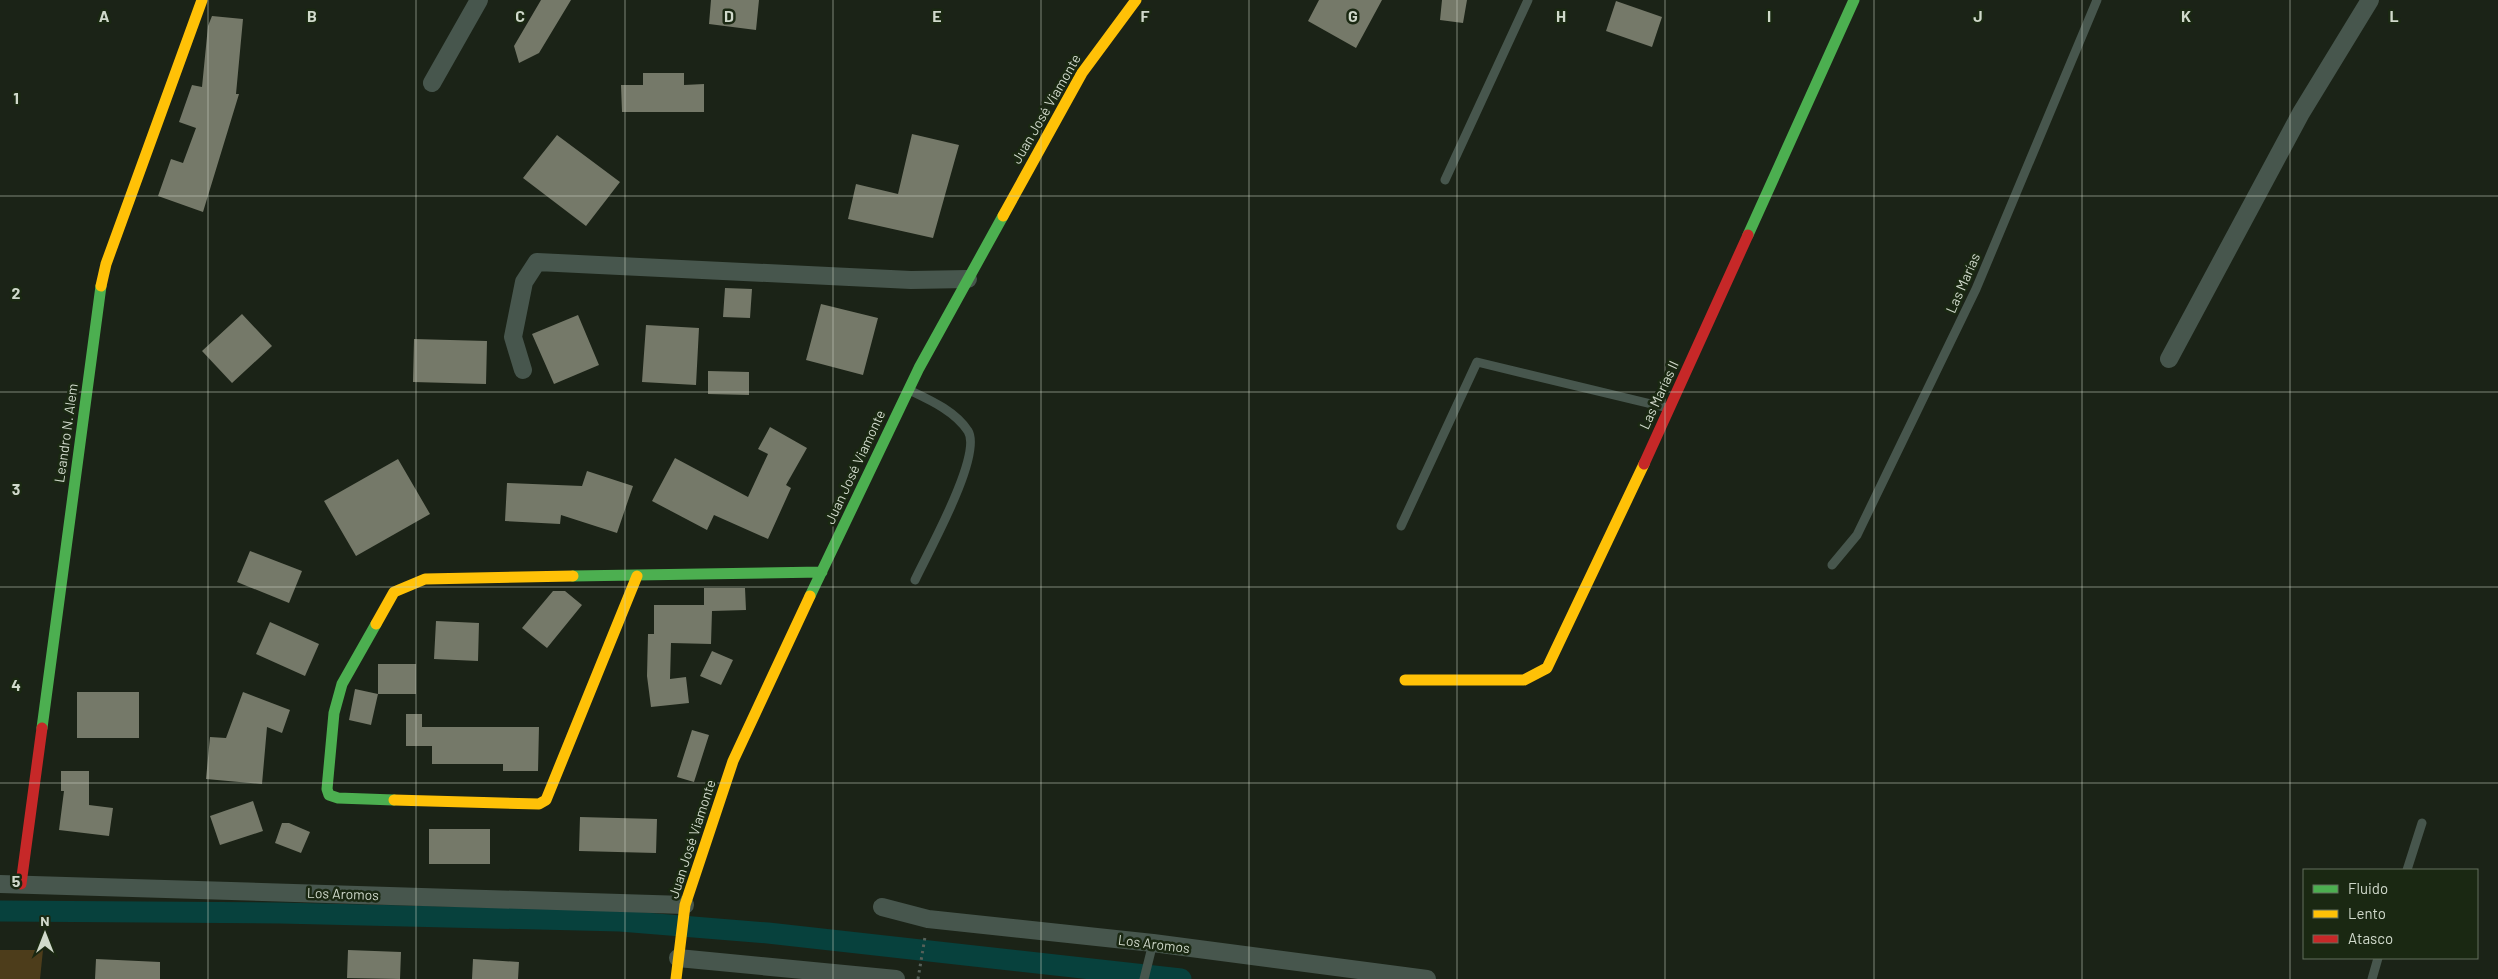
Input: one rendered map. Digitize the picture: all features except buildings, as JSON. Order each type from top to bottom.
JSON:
[{"type":"street","name":"Leandro N. Alem","points":[[21,884],[98,302],[106,264],[202,0]]},
{"type":"street","points":[[432,83],[479,0]]},
{"type":"street","name":"Juan José Viamonte","points":[[676,979],[685,905],[733,761],[909,390],[1082,73],[1136,0]]},
{"type":"street","name":"Las Marías II","points":[[1405,680],[1524,680],[1547,668],[1670,408],[1854,0]]},
{"type":"street","points":[[2169,359],[2301,113],[2370,0]]},
{"type":"street","points":[[523,370],[513,337],[524,282],[537,262],[910,280],[968,279]]},
{"type":"street","points":[[637,576],[546,800],[539,804],[338,798],[329,795],[327,790],[334,713],[342,684],[394,592],[425,579],[822,572]]},
{"type":"street","name":"Los Aromos","points":[[0,884],[685,905]]},
{"type":"street","name":"Los Aromos","points":[[882,907],[928,919],[1153,943],[1427,979]]},
{"type":"street","points":[[678,958],[896,979]]},
{"type":"lane","points":[[1445,180],[1528,0]]},
{"type":"lane","name":"Las Marías","points":[[1832,566],[1857,535],[1976,289],[2097,0]]},
{"type":"lane","points":[[1401,526],[1477,362],[1670,408]]},
{"type":"lane","points":[[909,390],[958,419],[970,433],[971,453],[965,476],[915,580]]},
{"type":"lane","points":[[2406,869],[2422,823]]},
{"type":"lane","points":[[1144,979],[1153,943]]},
{"type":"lane","points":[[2372,979],[2378,959]]},
{"type":"path","points":[[918,979],[928,919]]},
{"type":"shaded area","points":[[0,950],[43,950],[40,979],[0,979]]},
{"type":"waterway","points":[[0,911],[280,913],[620,921],[768,933],[1181,979]]},
{"type":"traffic: fast","points":[[1748,235],[1854,0]]},
{"type":"traffic: fast","points":[[810,596],[919,368],[1003,216]]},
{"type":"traffic: fast","points":[[42,728],[101,286]]},
{"type":"traffic: fast","points":[[573,576],[822,572]]},
{"type":"traffic: fast","points":[[376,624],[342,684],[334,713],[327,789],[329,795],[338,798],[394,800]]},
{"type":"traffic: slow","points":[[101,286],[106,264],[202,0]]},
{"type":"traffic: slow","points":[[1003,216],[1082,73],[1136,0]]},
{"type":"traffic: slow","points":[[1405,680],[1524,680],[1547,668],[1644,464]]},
{"type":"traffic: slow","points":[[376,624],[394,592],[425,579],[573,576]]},
{"type":"traffic: slow","points":[[394,800],[539,804],[546,800],[637,576]]},
{"type":"traffic: slow","points":[[676,979],[685,905],[733,761],[810,596]]},
{"type":"traffic: jam","points":[[1644,464],[1748,235]]},
{"type":"traffic: jam","points":[[21,884],[42,728]]}]
